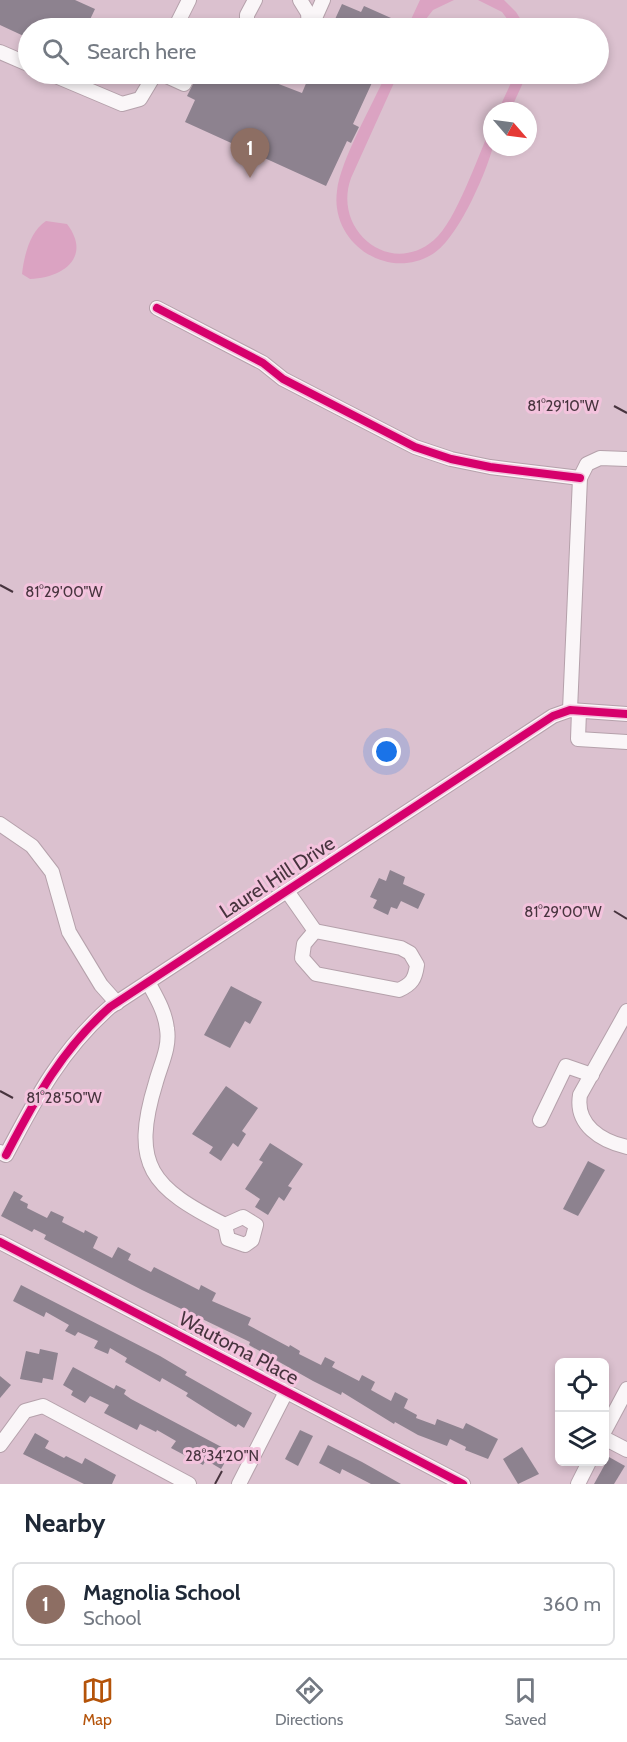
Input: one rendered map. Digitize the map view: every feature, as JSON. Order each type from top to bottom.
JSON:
[{"type":"street","points":[[181,18],[189,0]]},
{"type":"street","points":[[247,18],[255,0]]},
{"type":"street","points":[[300,0],[308,18]]},
{"type":"street","points":[[314,18],[323,0]]},
{"type":"street","points":[[0,52],[18,60]]},
{"type":"street","points":[[75,84],[122,104],[140,99],[150,84]]},
{"type":"street","points":[[157,308],[263,363],[283,379],[415,447],[451,459],[490,467],[580,478]]},
{"type":"street","points":[[627,459],[600,458],[587,464],[580,478],[575,710],[578,739],[627,742]]},
{"type":"street","name":"Laurel Hill Drive","points":[[3,1154],[65,1052],[86,1028],[117,1003],[553,716],[575,710],[627,714]]},
{"type":"street","points":[[0,824],[32,846],[52,872],[69,932],[101,985],[117,1003]]},
{"type":"street","points":[[287,891],[315,931],[401,948],[410,953],[417,965],[415,978],[410,985],[399,990],[316,974],[302,958],[304,944],[315,931]]},
{"type":"street","points":[[148,982],[161,1006],[168,1030],[168,1048],[149,1105],[144,1136],[148,1162],[157,1179],[182,1203],[225,1225]]},
{"type":"street","points":[[627,1011],[580,1095],[578,1108],[583,1122],[591,1131],[627,1147]]},
{"type":"street","points":[[540,1120],[566,1066],[592,1075]]},
{"type":"street","name":"Wautoma Place","points":[[0,1242],[463,1484]]},
{"type":"street","points":[[609,1423],[627,1389]]},
{"type":"street","points":[[238,1484],[286,1392]]},
{"type":"street","points":[[0,1445],[25,1411],[43,1406],[189,1484]]},
{"type":"street","points":[[609,1441],[627,1450]]},
{"type":"street","points":[[578,1484],[587,1466]]},
{"type":"shaded area","points":[[420,0],[454,0],[433,10],[427,18],[412,18]]},
{"type":"shaded area","points":[[478,0],[504,0],[520,18],[506,18],[502,12]]},
{"type":"shaded area","points":[[381,84],[393,84],[351,178],[347,197],[350,215],[357,230],[369,243],[383,251],[400,254],[417,250],[434,240],[459,203],[483,146],[483,156],[490,156],[476,192],[450,237],[431,255],[414,262],[396,263],[380,260],[364,252],[352,241],[342,226],[337,209],[337,191],[344,164]]},
{"type":"shaded area","points":[[510,84],[522,84],[514,102],[502,102]]},
{"type":"shaded area","points":[[46,221],[67,224],[74,236],[75,256],[63,270],[42,278],[30,279],[22,274],[26,252],[32,237],[40,225]]},
{"type":"building","points":[[0,0],[75,0],[95,9],[91,18],[18,18],[18,33],[0,25]]},
{"type":"building","points":[[342,4],[361,12],[364,6],[391,18],[336,18]]},
{"type":"building","points":[[193,84],[279,84],[302,93],[306,84],[371,84],[353,124],[359,127],[351,143],[347,141],[326,186],[185,122],[195,100],[187,96]]},
{"type":"building","points":[[390,870],[405,877],[403,884],[425,894],[418,909],[401,901],[397,909],[391,907],[388,915],[373,908],[377,900],[370,897],[379,878],[386,881]]},
{"type":"building","points":[[231,986],[262,1002],[250,1024],[245,1021],[230,1048],[204,1035]]},
{"type":"building","points":[[226,1086],[258,1108],[242,1131],[246,1134],[238,1147],[233,1143],[221,1161],[209,1153],[213,1147],[192,1134]]},
{"type":"building","points":[[270,1143],[303,1164],[288,1186],[292,1188],[284,1201],[279,1197],[268,1215],[255,1207],[260,1199],[245,1189],[263,1162],[259,1160]]},
{"type":"building","points":[[588,1161],[605,1170],[578,1216],[563,1209]]},
{"type":"building","points":[[14,1191],[23,1196],[20,1200],[28,1204],[27,1208],[47,1218],[51,1211],[64,1217],[62,1222],[98,1237],[93,1248],[112,1258],[118,1247],[131,1254],[128,1260],[151,1272],[154,1267],[199,1290],[201,1285],[216,1293],[212,1301],[251,1318],[248,1325],[289,1347],[290,1345],[300,1351],[299,1354],[321,1365],[325,1357],[335,1362],[332,1367],[359,1381],[362,1375],[375,1382],[371,1390],[391,1401],[395,1392],[408,1399],[404,1408],[417,1415],[416,1418],[435,1425],[437,1419],[463,1429],[466,1423],[498,1439],[488,1459],[465,1450],[466,1447],[450,1439],[447,1446],[418,1435],[395,1422],[394,1424],[342,1392],[341,1395],[313,1381],[249,1345],[250,1342],[44,1239],[46,1235],[34,1229],[32,1232],[1,1216]]},
{"type":"building","points":[[21,1285],[160,1356],[187,1372],[185,1375],[252,1413],[244,1428],[238,1424],[236,1427],[216,1415],[186,1396],[188,1393],[162,1378],[160,1382],[125,1362],[127,1358],[110,1348],[108,1354],[94,1348],[98,1341],[78,1332],[75,1336],[65,1331],[69,1325],[46,1312],[44,1317],[13,1301]]},
{"type":"building","points":[[40,1349],[58,1353],[53,1380],[43,1378],[42,1383],[20,1379],[26,1351],[39,1354]]},
{"type":"building","points":[[73,1367],[114,1389],[116,1385],[126,1390],[124,1394],[131,1399],[231,1452],[221,1469],[206,1460],[203,1465],[171,1448],[176,1441],[157,1430],[156,1432],[140,1424],[137,1430],[104,1413],[109,1405],[90,1396],[85,1403],[71,1395],[73,1391],[63,1385]]},
{"type":"building","points":[[0,1376],[11,1385],[0,1398]]},
{"type":"building","points":[[300,1430],[313,1436],[298,1466],[285,1459]]},
{"type":"building","points":[[35,1433],[49,1441],[45,1448],[64,1458],[66,1456],[82,1464],[85,1458],[116,1475],[112,1484],[84,1484],[23,1454]]},
{"type":"building","points":[[328,1445],[401,1484],[371,1484],[342,1469],[340,1474],[319,1463]]},
{"type":"building","points":[[522,1447],[539,1474],[518,1484],[503,1459]]},
{"type":"building","points":[[609,1457],[625,1466],[614,1484],[594,1484],[604,1466],[609,1466]]},
{"type":"cycle path","points":[[157,308],[263,363],[283,379],[415,447],[451,459],[490,467],[580,478]]},
{"type":"cycle path","points":[[6,1155],[39,1094],[63,1058],[77,1040],[110,1007],[553,716],[570,710],[627,714]]},
{"type":"cycle path","points":[[0,1242],[463,1484]]},
{"type":"place","name":"Magnolia School","points":[[250,178]]}]
